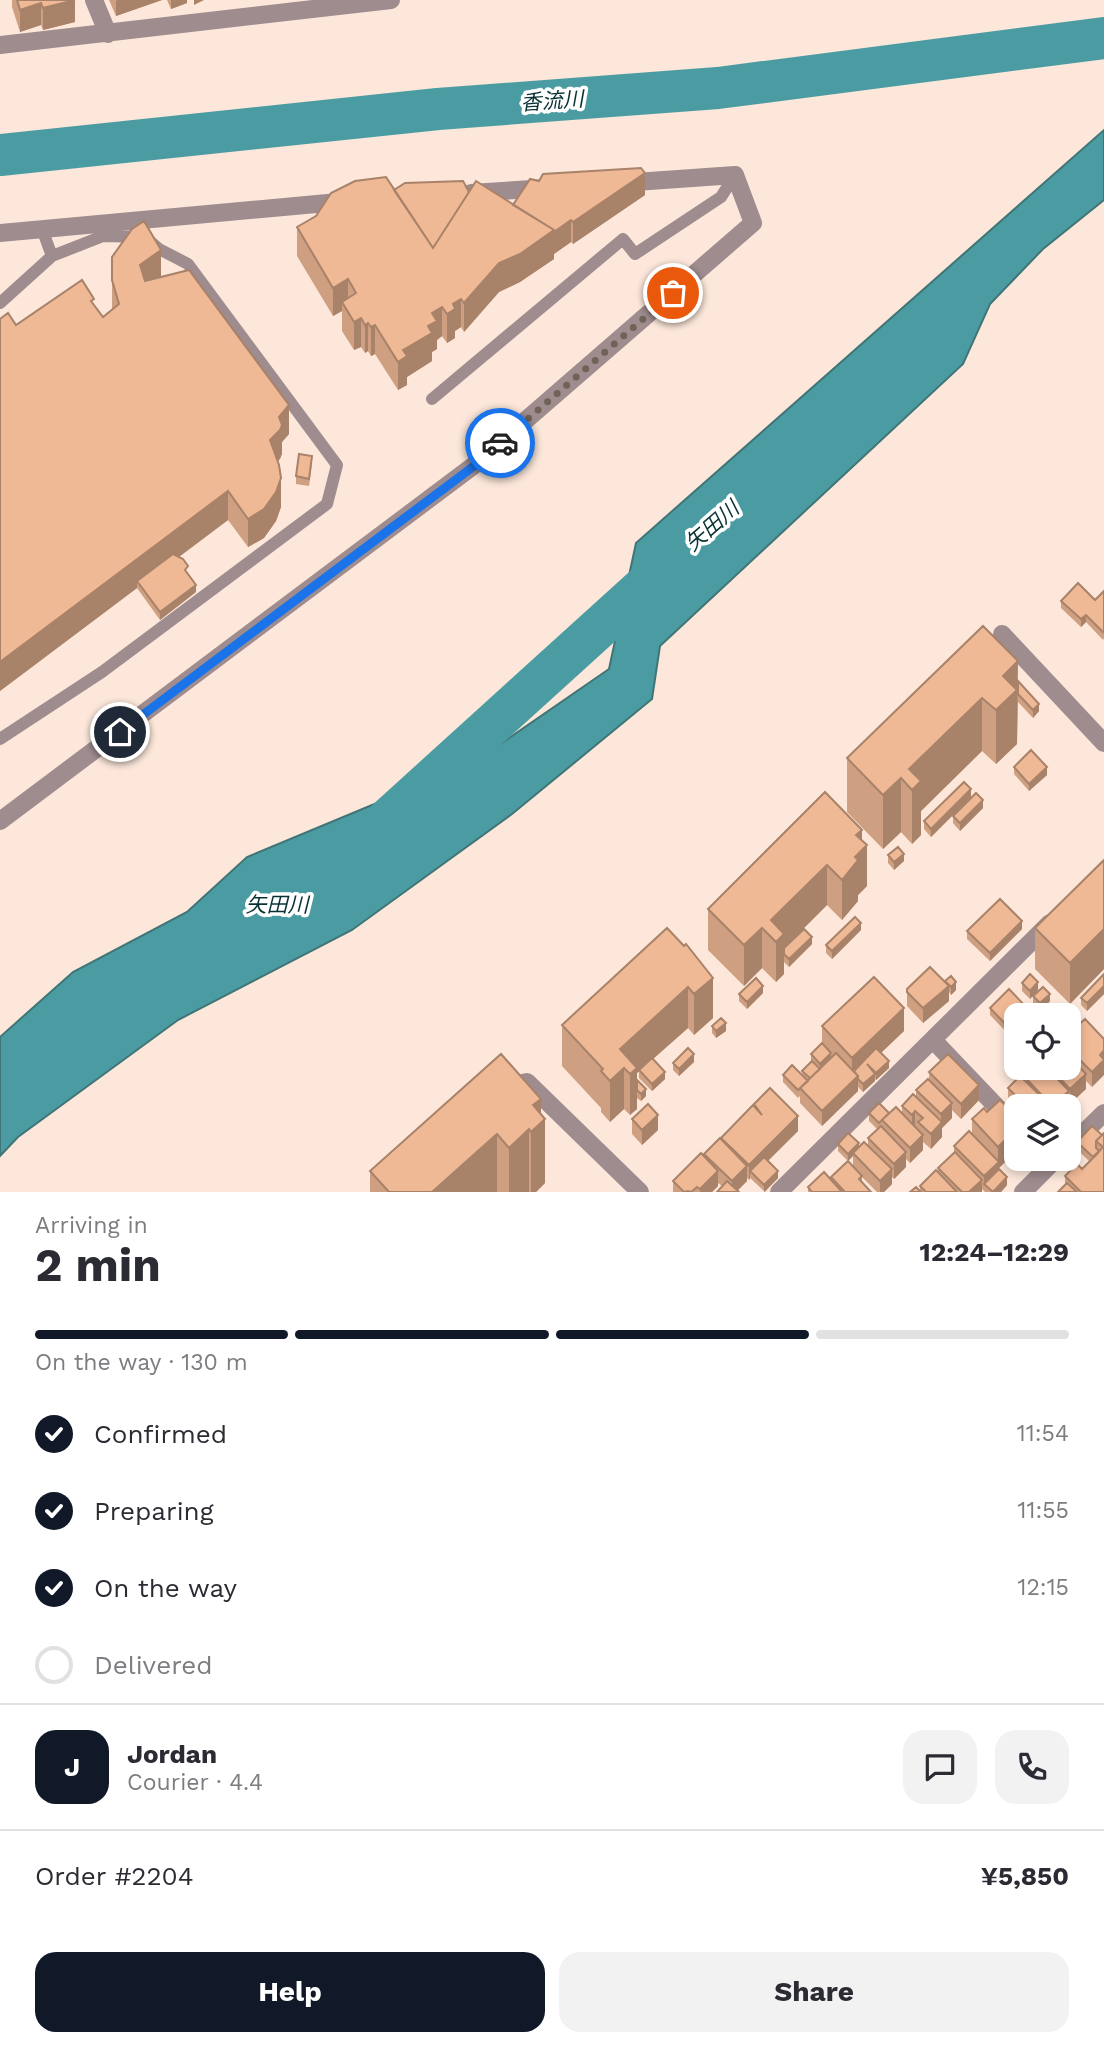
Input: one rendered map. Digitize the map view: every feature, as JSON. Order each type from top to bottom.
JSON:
[{"type":"street","points":[[94,0],[108,34]]},
{"type":"street","points":[[0,45],[391,0]]},
{"type":"street","points":[[0,821],[474,466],[753,223],[735,175],[610,183]]},
{"type":"street","points":[[457,194],[568,186]]},
{"type":"street","points":[[0,233],[360,200]]},
{"type":"street","points":[[1002,634],[1104,743]]},
{"type":"street","points":[[779,1192],[1067,906]]},
{"type":"street","points":[[934,1041],[1004,1114]]},
{"type":"street","points":[[512,1085],[527,1082],[640,1192]]},
{"type":"street","points":[[1081,1135],[1104,1113]]},
{"type":"street","points":[[1023,1192],[1041,1171]]},
{"type":"lane","points":[[432,399],[624,239],[635,254],[721,197],[735,175]]},
{"type":"lane","points":[[42,229],[52,256]]},
{"type":"lane","points":[[0,303],[52,256],[103,236],[145,237],[159,249],[188,264],[337,465],[327,505],[102,672],[0,739]]},
{"type":"water","name":"矢田川","points":[[1104,130],[1104,200],[1043,249],[990,304],[963,364],[660,646],[652,699],[512,814],[352,930],[178,1020],[18,1137],[0,1156],[0,1037],[73,972],[187,912],[247,857],[473,763],[609,669],[636,543]]},
{"type":"building","points":[[17,0],[75,0],[43,8],[41,3],[20,10]]},
{"type":"building","points":[[641,168],[645,173],[554,232],[513,205],[530,179],[539,181],[543,174]]},
{"type":"building","points":[[386,177],[433,248],[476,181],[554,230],[520,254],[499,263],[464,303],[461,299],[453,304],[455,309],[447,314],[442,307],[432,313],[437,321],[428,326],[432,333],[403,350],[407,356],[398,362],[375,325],[365,325],[361,318],[354,322],[342,302],[356,293],[348,279],[333,288],[297,227],[316,216],[331,193],[355,181]]},
{"type":"building","points":[[463,181],[469,192],[433,248],[394,190],[405,183]]},
{"type":"building","points":[[144,221],[161,250],[140,265],[145,281],[189,270],[289,405],[279,417],[282,425],[280,430],[270,440],[281,478],[276,492],[264,509],[248,519],[228,491],[0,662],[0,319],[8,313],[16,325],[82,280],[94,299],[91,301],[103,317],[119,304],[112,280],[112,257],[132,229]]},
{"type":"building","points":[[299,454],[312,456],[309,479],[296,476]]},
{"type":"building","points":[[173,554],[183,559],[188,566],[185,570],[196,585],[160,612],[137,581]]},
{"type":"building","points":[[1078,583],[1095,600],[1104,591],[1103,632],[1086,615],[1081,619],[1061,601]]},
{"type":"building","points":[[983,626],[1018,661],[1003,676],[1017,690],[996,710],[982,698],[909,769],[921,781],[912,790],[901,778],[883,795],[847,758]]},
{"type":"building","points":[[1018,681],[1039,704],[1033,710],[1018,694]]},
{"type":"building","points":[[1031,750],[1047,767],[1029,784],[1014,767]]},
{"type":"building","points":[[964,782],[971,789],[931,829],[924,821]]},
{"type":"building","points":[[825,792],[862,830],[856,835],[867,845],[855,857],[858,860],[842,880],[827,865],[771,920],[784,934],[776,942],[762,928],[744,945],[708,909]]},
{"type":"building","points":[[976,793],[983,800],[960,823],[953,816]]},
{"type":"building","points":[[898,847],[904,854],[894,862],[888,855]]},
{"type":"building","points":[[1104,860],[1104,929],[1070,963],[1035,928]]},
{"type":"building","points":[[1000,899],[1022,921],[990,953],[967,931]]},
{"type":"building","points":[[855,917],[861,923],[832,951],[826,945]]},
{"type":"building","points":[[667,928],[684,946],[686,944],[713,978],[694,994],[688,987],[620,1049],[637,1068],[630,1074],[624,1068],[610,1081],[601,1071],[603,1069],[562,1025]]},
{"type":"building","points":[[804,929],[812,937],[789,959],[784,954],[784,948]]},
{"type":"building","points":[[930,967],[949,986],[923,1008],[907,989]]},
{"type":"building","points":[[1030,974],[1038,982],[1030,991],[1022,983]]},
{"type":"building","points":[[1104,974],[1104,986],[1087,1003],[1081,998]]},
{"type":"building","points":[[951,976],[956,982],[951,987],[945,981]]},
{"type":"building","points":[[874,977],[904,1008],[852,1058],[822,1026]]},
{"type":"building","points":[[756,978],[763,986],[747,1002],[739,994]]},
{"type":"building","points":[[1043,987],[1050,994],[1040,1003],[1033,996]]},
{"type":"building","points":[[1009,989],[1022,1003],[1004,1003],[1004,1023],[990,1008]]},
{"type":"building","points":[[721,1018],[726,1023],[716,1031],[712,1026]]},
{"type":"building","points":[[1085,1019],[1104,1039],[1104,1050],[1100,1055],[1104,1060],[1092,1072],[1081,1061],[1081,1023]]},
{"type":"building","points":[[822,1043],[831,1053],[820,1064],[811,1054]]},
{"type":"building","points":[[688,1048],[694,1054],[679,1069],[673,1063]]},
{"type":"building","points":[[876,1048],[889,1061],[876,1073],[867,1064],[875,1074],[863,1084],[854,1071]]},
{"type":"building","points":[[836,1053],[858,1076],[822,1111],[800,1088]]},
{"type":"building","points":[[501,1054],[541,1099],[533,1105],[545,1119],[531,1132],[529,1129],[509,1148],[497,1134],[432,1192],[389,1192],[370,1171]]},
{"type":"building","points":[[948,1054],[979,1085],[961,1104],[929,1072]]},
{"type":"building","points":[[652,1058],[665,1072],[652,1084],[639,1070]]},
{"type":"building","points":[[812,1061],[820,1069],[810,1078],[802,1071]]},
{"type":"building","points":[[792,1065],[808,1081],[798,1090],[783,1075]]},
{"type":"building","points":[[928,1079],[952,1103],[941,1114],[916,1090]]},
{"type":"building","points":[[637,1080],[646,1089],[641,1094],[637,1090]]},
{"type":"building","points":[[1016,1080],[1024,1080],[1039,1094],[1014,1094],[1008,1088]]},
{"type":"building","points":[[1027,1080],[1058,1080],[1069,1091],[1066,1094],[1041,1094]]},
{"type":"building","points":[[1061,1080],[1080,1080],[1070,1089]]},
{"type":"building","points":[[770,1088],[798,1116],[749,1165],[721,1138],[753,1105],[762,1115],[754,1104]]},
{"type":"building","points":[[913,1094],[942,1122],[931,1134],[918,1122],[923,1118],[915,1111],[912,1115],[902,1106]]},
{"type":"building","points":[[1000,1100],[1004,1104],[1004,1141],[998,1147],[972,1119],[984,1108],[987,1112]]},
{"type":"building","points":[[879,1103],[889,1113],[879,1123],[869,1113]]},
{"type":"building","points":[[648,1104],[658,1115],[642,1130],[632,1119]]},
{"type":"building","points":[[896,1107],[923,1135],[910,1148],[882,1120]]},
{"type":"building","points":[[881,1126],[906,1152],[894,1164],[868,1138]]},
{"type":"building","points":[[1092,1126],[1102,1135],[1096,1141],[1099,1151],[1093,1157],[1081,1146],[1081,1138]]},
{"type":"building","points":[[969,1131],[999,1162],[984,1176],[954,1146]]},
{"type":"building","points":[[848,1133],[859,1143],[848,1154],[838,1144]]},
{"type":"building","points":[[1104,1133],[1104,1192],[1081,1192],[1065,1176],[1070,1171],[1081,1171],[1097,1154],[1103,1147],[1096,1141]]},
{"type":"building","points":[[720,1138],[747,1166],[732,1181],[704,1154]]},
{"type":"building","points":[[864,1142],[892,1169],[880,1181],[853,1153]]},
{"type":"building","points":[[955,1152],[982,1180],[969,1192],[962,1192],[938,1168]]},
{"type":"building","points":[[701,1153],[718,1171],[700,1189],[697,1187],[691,1192],[684,1192],[673,1181]]},
{"type":"building","points":[[764,1157],[778,1171],[764,1185],[750,1171]]},
{"type":"building","points":[[848,1161],[862,1176],[859,1179],[871,1192],[845,1192],[831,1177]]},
{"type":"building","points":[[999,1169],[1007,1177],[993,1192],[984,1184]]},
{"type":"building","points":[[936,1170],[957,1192],[926,1192],[920,1186]]},
{"type":"building","points":[[824,1172],[842,1192],[812,1192],[808,1187]]},
{"type":"building","points":[[727,1181],[739,1192],[717,1192]]},
{"type":"building","points":[[1067,1183],[1077,1192],[1058,1192]]},
{"type":"waterway","name":"香流川","points":[[0,155],[438,109],[718,88],[1104,38]]},
{"type":"waterway","name":"矢田川","points":[[388,819],[667,566]]},
{"type":"way so far","points":[[500,443],[673,293]]},
{"type":"route","points":[[120,732],[474,466],[500,443]]}]
